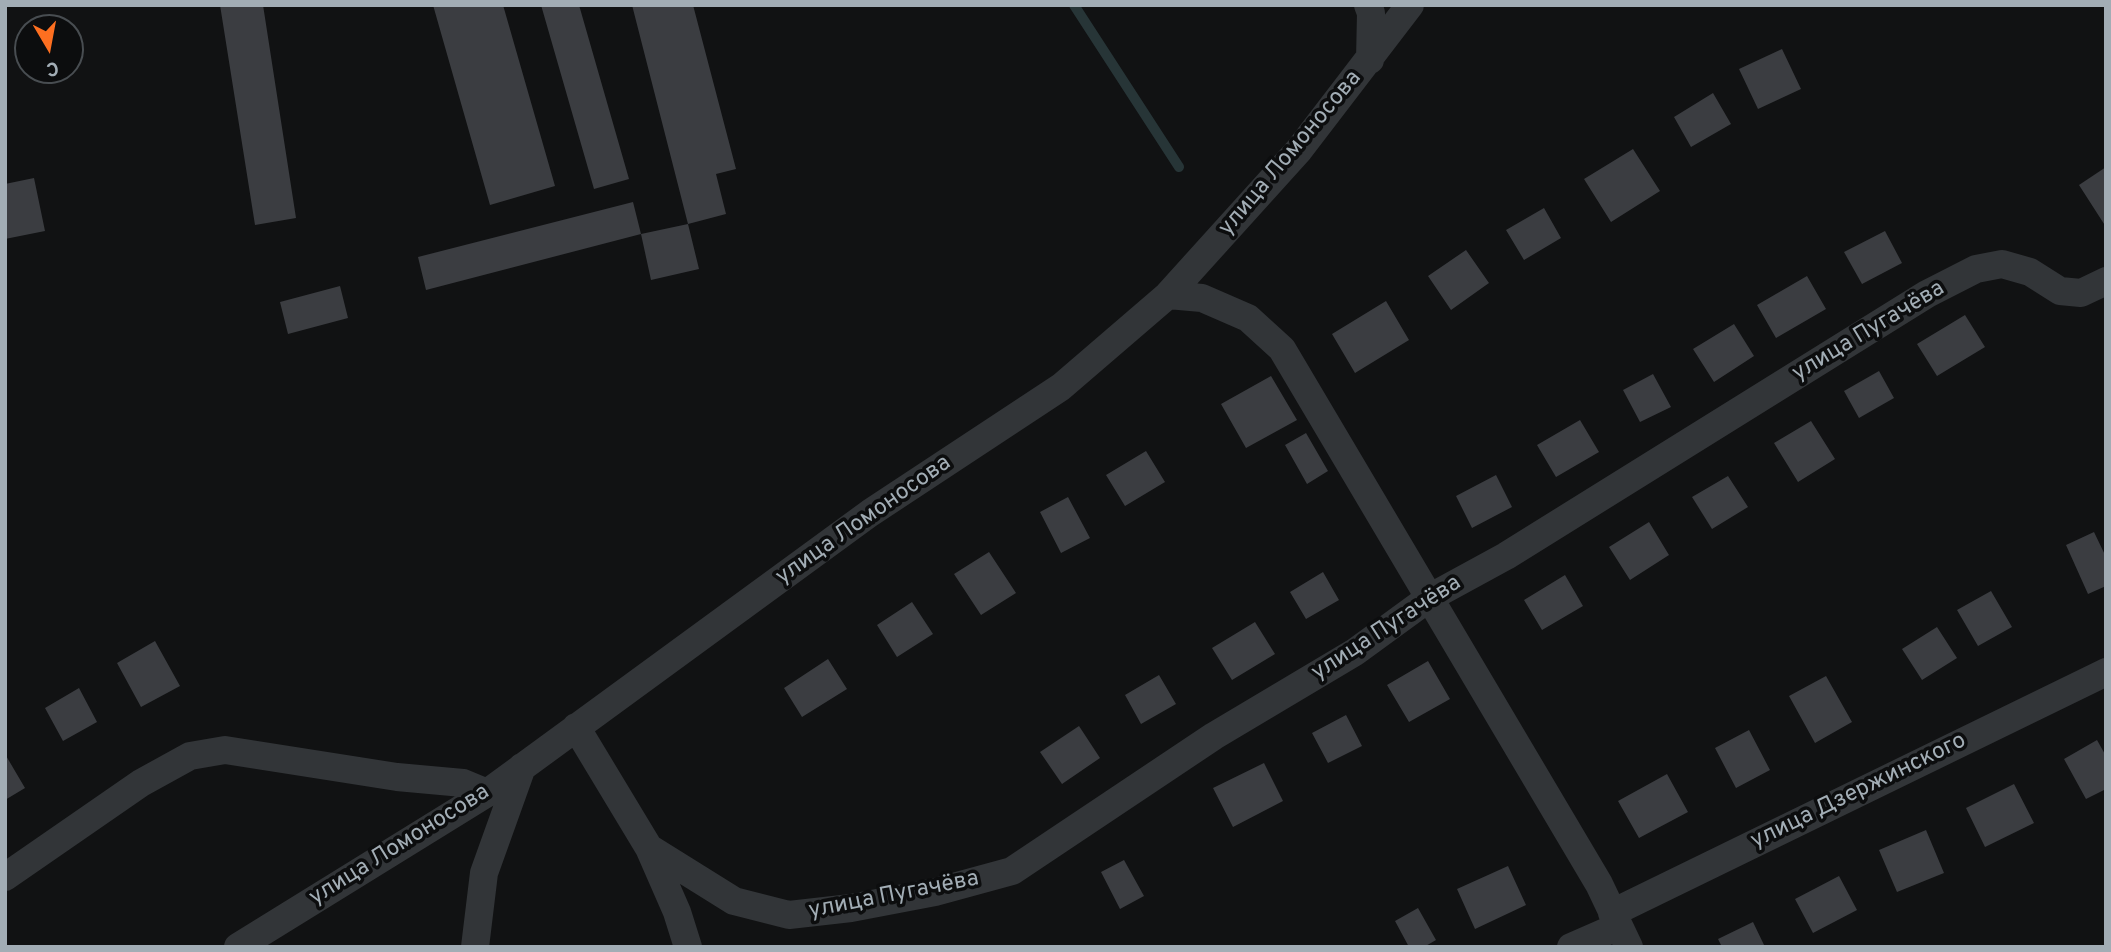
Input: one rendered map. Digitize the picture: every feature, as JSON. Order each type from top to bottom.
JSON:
[{"type":"street","points":[[1368,5],[1371,13],[1370,60]]},
{"type":"street","name":"улица Ломоносова","points":[[238,947],[487,793],[870,513],[1061,387],[1168,295],[1299,150],[1410,5]]},
{"type":"street","name":"улица Пугачёва","points":[[649,848],[734,901],[789,915],[851,908],[911,897],[1012,872],[1214,736],[1355,652],[1429,598],[1506,556],[1927,294],[1976,269],[2002,264],[2029,272],[2060,290],[2081,293],[2106,281]]},
{"type":"street","points":[[1168,295],[1202,298],[1248,318],[1282,349],[1598,884],[1620,928]]},
{"type":"street","name":"улица Дзержинского","points":[[1571,947],[1620,928],[2106,672]]},
{"type":"street","points":[[576,727],[649,848],[677,912],[688,947]]},
{"type":"street","points":[[5,877],[141,783],[190,757],[225,750],[397,777],[463,783],[487,793]]},
{"type":"street","points":[[475,947],[484,873],[522,767]]},
{"type":"building","points":[[220,5],[263,5],[296,218],[255,225]]},
{"type":"building","points":[[433,5],[503,5],[555,186],[490,205]]},
{"type":"building","points":[[541,5],[579,5],[629,179],[594,189]]},
{"type":"building","points":[[632,5],[693,5],[736,169],[716,174],[726,214],[688,224]]},
{"type":"building","points":[[1782,49],[1801,89],[1758,109],[1739,69]]},
{"type":"building","points":[[1713,93],[1731,124],[1691,147],[1674,117]]},
{"type":"building","points":[[1633,149],[1660,191],[1611,222],[1584,179]]},
{"type":"building","points":[[2106,167],[2106,227],[2079,185]]},
{"type":"building","points":[[34,178],[45,231],[5,239],[5,184]]},
{"type":"building","points":[[633,202],[641,234],[426,290],[418,257]]},
{"type":"building","points":[[1544,208],[1561,238],[1524,260],[1506,230]]},
{"type":"building","points":[[688,224],[699,269],[651,280],[641,234]]},
{"type":"building","points":[[1885,231],[1902,263],[1862,284],[1844,252]]},
{"type":"building","points":[[1466,250],[1489,283],[1451,310],[1428,276]]},
{"type":"building","points":[[1807,276],[1826,309],[1776,338],[1757,305]]},
{"type":"building","points":[[340,286],[348,318],[288,334],[280,302]]},
{"type":"building","points":[[1386,301],[1409,340],[1355,373],[1332,334]]},
{"type":"building","points":[[1965,315],[1985,347],[1937,376],[1917,344]]},
{"type":"building","points":[[1734,324],[1754,356],[1714,382],[1693,349]]},
{"type":"building","points":[[1879,371],[1894,398],[1859,418],[1844,391]]},
{"type":"building","points":[[1653,374],[1671,407],[1640,422],[1623,390]]},
{"type":"building","points":[[1271,376],[1297,420],[1246,448],[1221,404]]},
{"type":"building","points":[[1580,420],[1599,452],[1556,477],[1537,445]]},
{"type":"building","points":[[1811,421],[1835,459],[1798,482],[1774,443]]},
{"type":"building","points":[[1306,433],[1328,471],[1307,484],[1285,445]]},
{"type":"building","points":[[1146,451],[1165,482],[1125,506],[1106,475]]},
{"type":"building","points":[[1496,475],[1512,507],[1472,528],[1456,496]]},
{"type":"building","points":[[1728,476],[1748,507],[1712,529],[1692,497]]},
{"type":"building","points":[[1068,497],[1090,538],[1061,553],[1040,512]]},
{"type":"building","points":[[1649,522],[1669,555],[1630,580],[1609,547]]},
{"type":"building","points":[[2094,532],[2106,557],[2106,586],[2088,594],[2066,545]]},
{"type":"building","points":[[989,552],[1016,593],[981,615],[954,574]]},
{"type":"building","points":[[1323,572],[1339,600],[1306,619],[1290,592]]},
{"type":"building","points":[[1565,575],[1583,606],[1542,630],[1524,600]]},
{"type":"building","points":[[1991,591],[2012,627],[1978,646],[1957,610]]},
{"type":"building","points":[[912,602],[933,634],[897,657],[877,625]]},
{"type":"building","points":[[1255,622],[1275,654],[1232,680],[1212,648]]},
{"type":"building","points":[[1937,627],[1957,658],[1922,680],[1902,649]]},
{"type":"building","points":[[155,641],[180,686],[141,707],[117,663]]},
{"type":"building","points":[[828,659],[847,689],[802,717],[784,688]]},
{"type":"building","points":[[1428,661],[1450,699],[1409,722],[1387,685]]},
{"type":"building","points":[[1159,675],[1176,704],[1141,724],[1125,695]]},
{"type":"building","points":[[1826,676],[1852,722],[1815,743],[1789,696]]},
{"type":"building","points":[[79,688],[97,722],[63,741],[45,708]]},
{"type":"building","points":[[1346,715],[1362,746],[1328,763],[1312,733]]},
{"type":"building","points":[[1079,726],[1100,758],[1062,784],[1040,752]]},
{"type":"building","points":[[1749,730],[1770,770],[1736,788],[1715,748]]},
{"type":"building","points":[[2097,740],[2106,756],[2106,789],[2086,799],[2064,759]]},
{"type":"building","points":[[5,754],[25,788],[5,800]]},
{"type":"building","points":[[1264,763],[1283,801],[1233,827],[1213,788]]},
{"type":"building","points":[[1667,774],[1688,812],[1639,838],[1618,801]]},
{"type":"building","points":[[2014,784],[2034,823],[1985,847],[1966,808]]},
{"type":"building","points":[[1926,830],[1944,873],[1897,892],[1879,850]]},
{"type":"building","points":[[1124,860],[1144,896],[1120,909],[1101,872]]},
{"type":"building","points":[[1508,866],[1526,905],[1475,929],[1457,889]]},
{"type":"building","points":[[1839,876],[1857,910],[1813,933],[1795,899]]},
{"type":"building","points":[[1418,908],[1436,940],[1424,947],[1409,947],[1395,921]]},
{"type":"building","points":[[1753,922],[1765,947],[1722,947],[1718,939]]},
{"type":"waterway","points":[[1074,5],[1179,167]]}]
